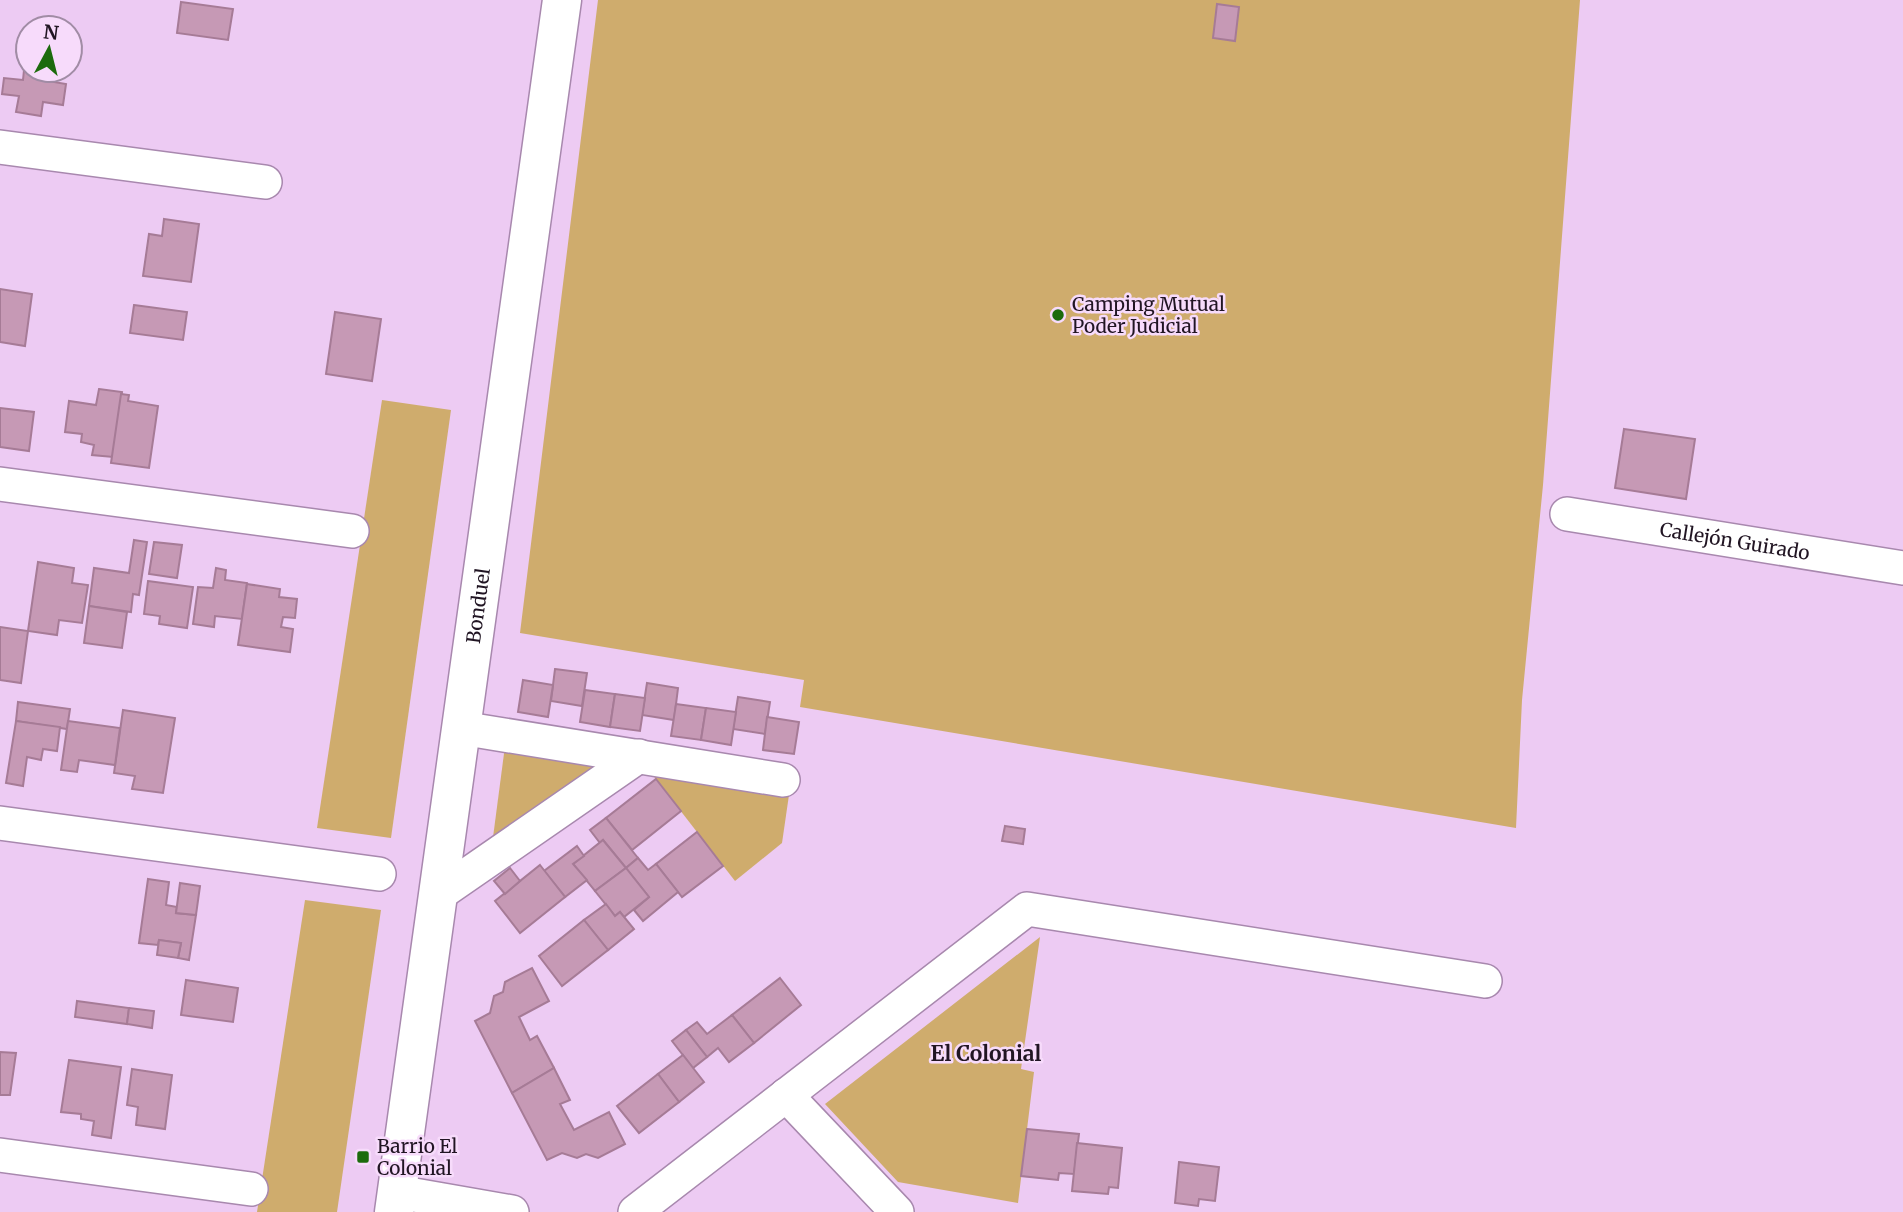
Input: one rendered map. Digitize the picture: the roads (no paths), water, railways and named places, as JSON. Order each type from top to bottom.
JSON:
[{"type":"main road","name":"Bonduel","points":[[396,1202],[562,0]]},
{"type":"street","points":[[0,147],[265,182]]},
{"type":"street","points":[[0,485],[352,531]]},
{"type":"street","name":"Callejón Guirado","points":[[1567,514],[1903,568]]},
{"type":"street","points":[[461,728],[783,780]]},
{"type":"street","points":[[438,895],[639,756]]},
{"type":"street","points":[[0,822],[379,874]]},
{"type":"street","points":[[635,1212],[1027,909],[1485,981]]},
{"type":"street","points":[[786,1095],[897,1212]]},
{"type":"street","points":[[0,1155],[251,1189]]},
{"type":"street","points":[[396,1202],[512,1212]]},
{"type":"place","name":"Camping Mutual Poder Judicial","points":[[1058,315]]},
{"type":"place","name":"Barrio El Colonial","points":[[363,1157]]},
{"type":"district","name":"El Colonial","points":[[986,1054]]}]
